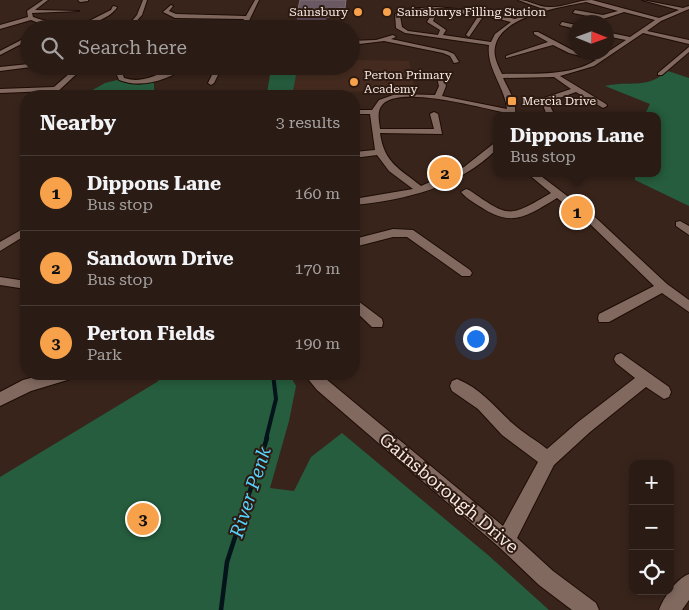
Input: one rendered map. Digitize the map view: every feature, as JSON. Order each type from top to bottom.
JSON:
[{"type":"street","points":[[30,14],[46,0]]},
{"type":"street","points":[[171,6],[166,12],[175,16],[247,18],[257,0]]},
{"type":"street","points":[[520,0],[549,9]]},
{"type":"street","points":[[510,112],[493,59],[492,44],[500,33],[515,21],[549,9],[588,0],[659,20]]},
{"type":"street","points":[[636,3],[644,0],[686,8]]},
{"type":"street","points":[[135,20],[145,1]]},
{"type":"street","points":[[492,44],[406,32],[399,28],[397,21],[399,13],[408,8],[444,5],[515,21]]},
{"type":"street","points":[[614,50],[659,20],[686,8]]},
{"type":"street","points":[[1,26],[30,14],[76,9]]},
{"type":"street","points":[[96,20],[116,9]]},
{"type":"street","points":[[205,16],[210,11]]},
{"type":"street","points":[[575,12],[600,17],[623,11]]},
{"type":"street","points":[[30,14],[38,20]]},
{"type":"street","points":[[433,14],[430,22],[443,30],[440,38]]},
{"type":"street","points":[[469,35],[480,17],[487,14]]},
{"type":"street","points":[[562,24],[569,26]]},
{"type":"street","points":[[642,31],[689,42]]},
{"type":"street","points":[[386,40],[406,32]]},
{"type":"street","points":[[535,33],[569,50]]},
{"type":"street","points":[[614,36],[630,39]]},
{"type":"street","points":[[360,42],[386,40],[445,52],[458,60]]},
{"type":"street","points":[[0,53],[20,43]]},
{"type":"street","points":[[513,56],[552,43]]},
{"type":"street","points":[[659,72],[689,49]]},
{"type":"street","points":[[499,76],[555,75],[592,65],[599,60]]},
{"type":"street","points":[[0,69],[20,67]]},
{"type":"street","points":[[438,96],[443,92],[439,74]]},
{"type":"street","points":[[36,90],[54,89],[71,75]]},
{"type":"street","points":[[120,75],[120,79],[135,82],[161,78],[167,75]]},
{"type":"street","points":[[210,82],[214,75]]},
{"type":"street","points":[[555,75],[603,106]]},
{"type":"street","points":[[549,112],[544,101],[577,89]]},
{"type":"street","points":[[0,92],[20,91]]},
{"type":"street","points":[[419,190],[394,171],[378,152],[374,112],[379,105],[391,98],[412,95],[438,96],[503,112]]},
{"type":"street","points":[[360,112],[374,112]]},
{"type":"street","points":[[376,131],[439,132],[434,114]]},
{"type":"street","points":[[360,154],[378,152]]},
{"type":"street","points":[[360,201],[419,190],[446,180],[493,155]]},
{"type":"street","points":[[536,177],[592,220],[662,287],[689,306]]},
{"type":"street","points":[[474,194],[497,214],[513,217],[558,193]]},
{"type":"street","points":[[2,243],[20,233]]},
{"type":"street","points":[[360,242],[394,233],[410,233],[463,267]]},
{"type":"street","points":[[0,281],[20,283]]},
{"type":"street","points":[[604,318],[662,287]]},
{"type":"street","points":[[360,308],[377,322]]},
{"type":"street","points":[[621,359],[664,392]]},
{"type":"street","points":[[506,540],[548,459],[645,378]]},
{"type":"street","points":[[0,399],[28,385],[47,380]]},
{"type":"street","name":"Gainsborough Drive","points":[[317,380],[506,540],[546,578],[588,610]]},
{"type":"street","points":[[457,386],[484,404],[508,430],[548,459]]},
{"type":"street","points":[[669,610],[689,584]]},
{"type":"shaded area","name":"Perton Primary Academy","points":[[360,60],[409,61],[415,92],[401,89],[394,92],[293,90],[296,75],[360,75]]},
{"type":"green space","points":[[668,71],[689,78],[689,206],[635,180],[635,177],[661,177],[661,112],[646,112],[650,104],[605,86],[645,83],[660,77]]},
{"type":"green space","points":[[270,75],[296,75],[293,90],[268,90]]},
{"type":"green space","points":[[117,80],[137,84],[154,83],[154,90],[93,90],[105,83]]},
{"type":"green space","points":[[159,380],[292,380],[296,386],[289,421],[270,488],[294,491],[311,457],[342,433],[488,555],[549,610],[0,610],[0,477]]},
{"type":"building","points":[[300,0],[346,0],[345,8],[338,8],[337,11],[297,13]]},
{"type":"waterway","name":"River Penk","points":[[266,439],[276,399],[274,380]]},
{"type":"waterway","name":"River Penk","points":[[221,610],[227,562],[267,438]]},
{"type":"place","name":"Sainsbury","points":[[358,12]]},
{"type":"place","name":"Sainsburys Filling Station","points":[[387,12]]},
{"type":"place","name":"Perton Primary Academy","points":[[354,82]]},
{"type":"place","name":"Mercia Drive","points":[[512,101]]},
{"type":"place","name":"Sandown Drive","points":[[445,173]]},
{"type":"place","name":"Dippons Lane","points":[[577,212]]},
{"type":"place","name":"Perton Fields","points":[[143,519]]}]
